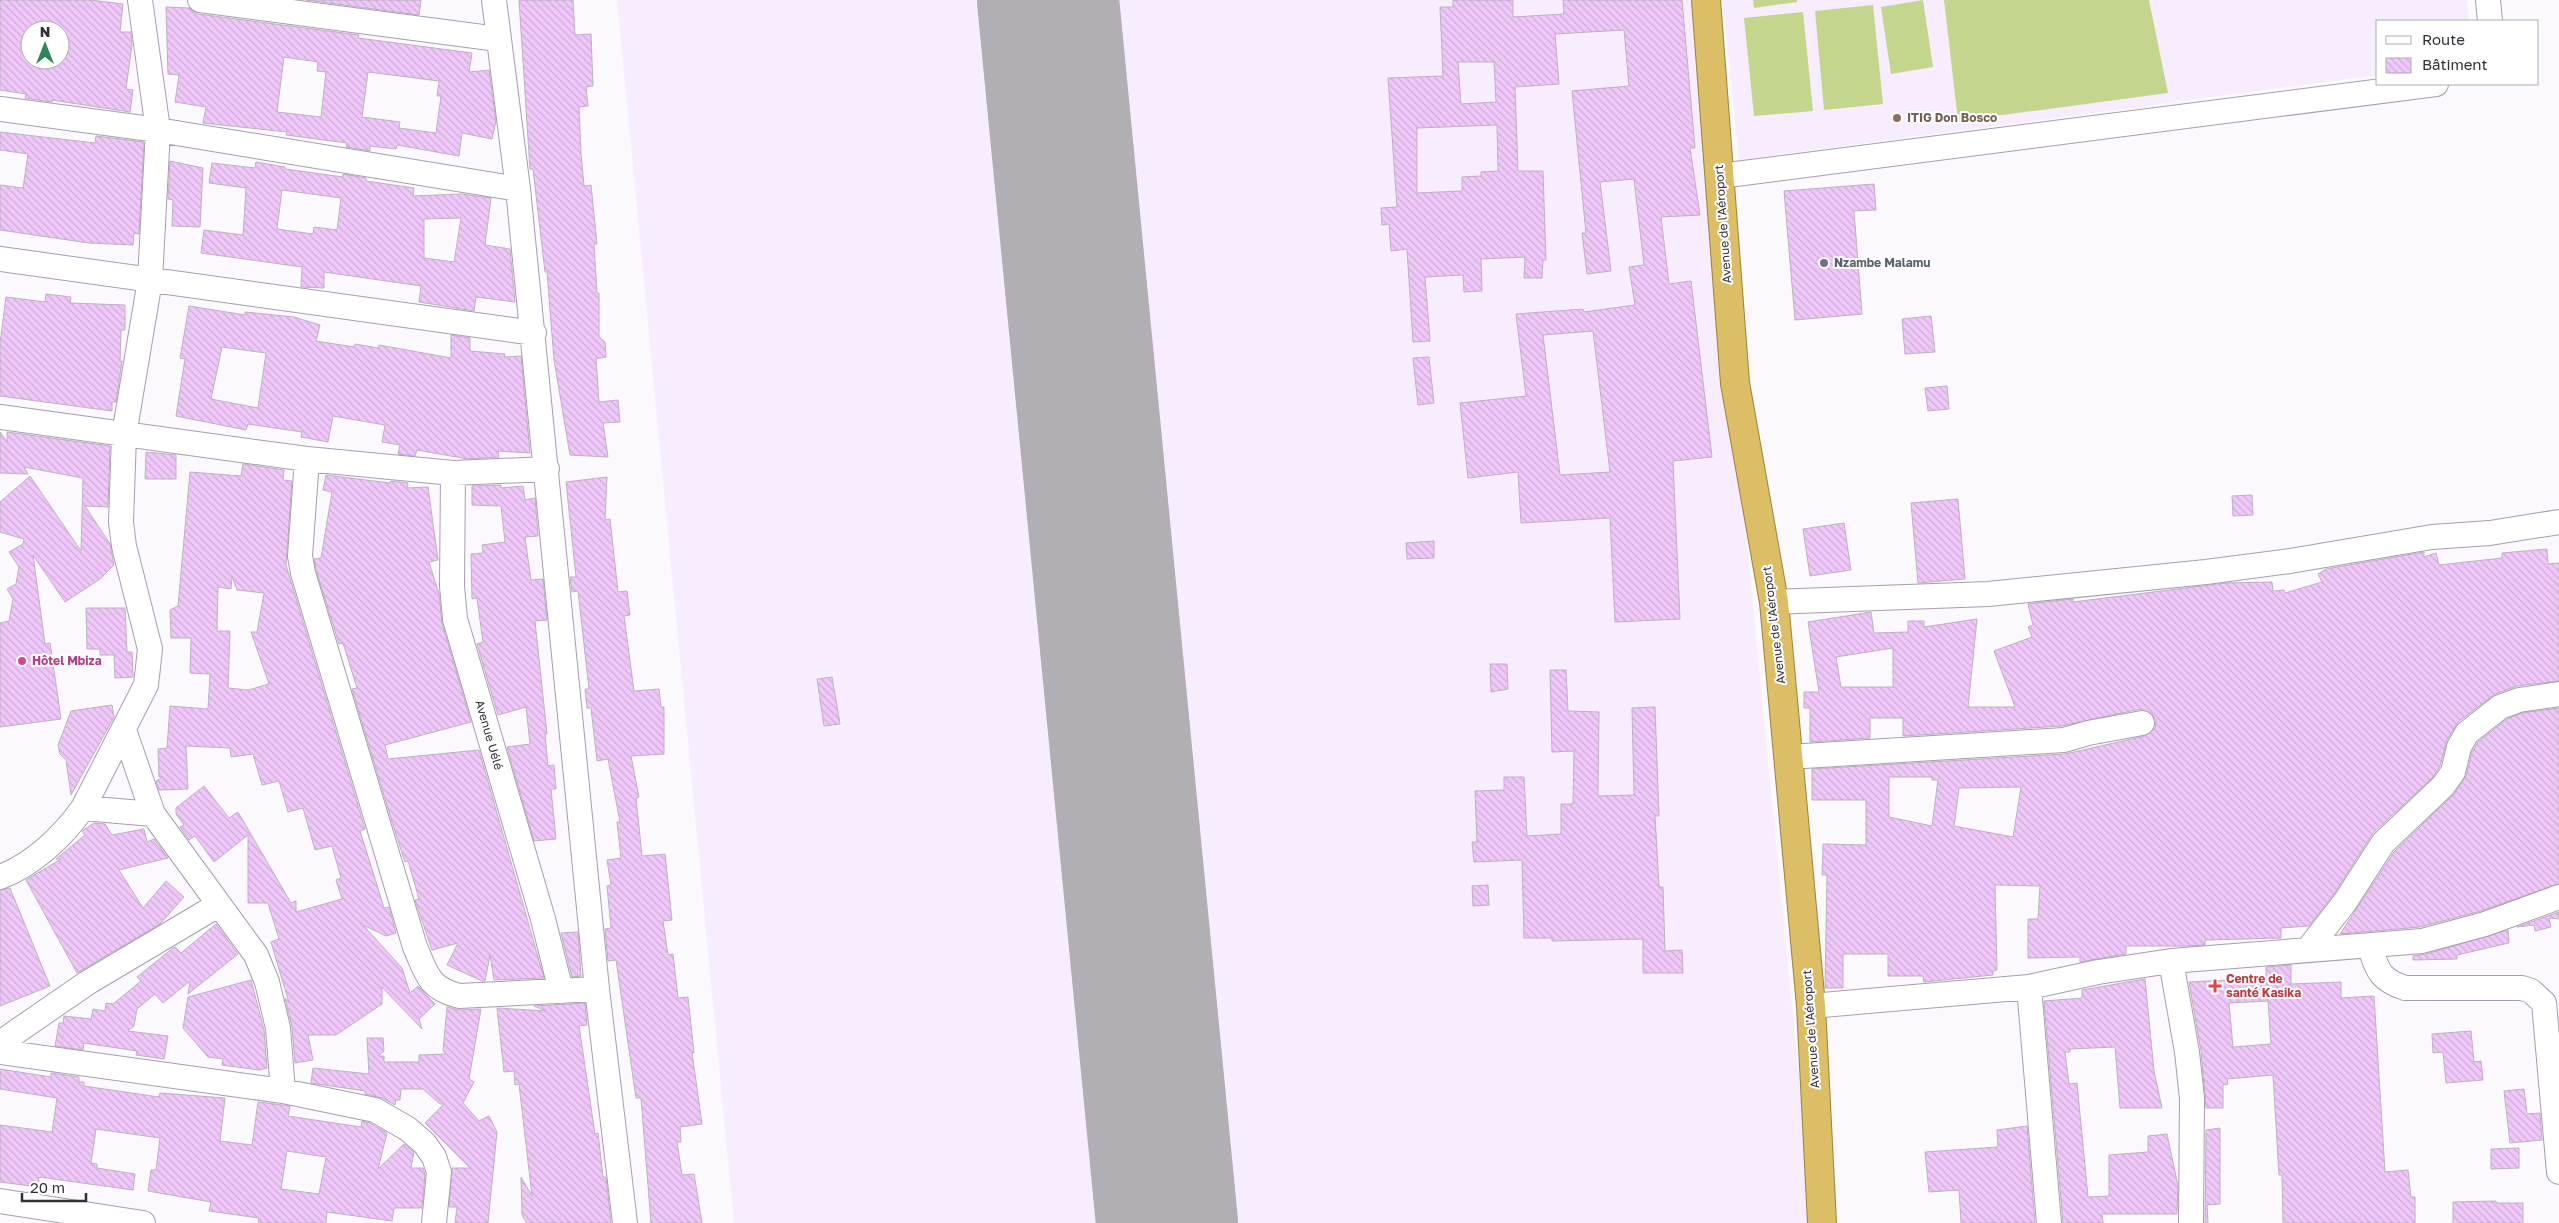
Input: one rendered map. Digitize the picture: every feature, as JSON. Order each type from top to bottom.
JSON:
[{"type":"highway","name":"Avenue de l'Aéroport","points":[[1706,0],[1735,384],[1774,602],[1811,1006],[1822,1223]]},
{"type":"street","points":[[0,877],[9,874],[42,852],[70,826],[83,808],[146,685],[150,649],[124,546],[122,530],[124,434],[150,280],[158,130],[140,0]]},
{"type":"street","points":[[200,0],[498,39]]},
{"type":"street","points":[[494,0],[534,334],[597,989],[625,1223]]},
{"type":"street","points":[[2488,0],[2490,20]]},
{"type":"street","points":[[1720,176],[2428,85]]},
{"type":"street","points":[[0,109],[158,130],[518,189]]},
{"type":"street","points":[[0,259],[534,334]]},
{"type":"street","points":[[0,417],[307,459],[453,473],[547,469]]},
{"type":"street","points":[[307,459],[300,556],[303,573],[415,947],[432,983],[443,992],[459,996],[597,989]]},
{"type":"street","name":"Avenue Uélé","points":[[453,473],[452,586],[456,619],[543,919],[561,991]]},
{"type":"street","points":[[1774,602],[1988,594],[2206,572],[2290,561],[2432,537],[2490,533],[2559,522]]},
{"type":"street","points":[[2310,948],[2345,902],[2383,844],[2443,786],[2453,772],[2459,747],[2467,733],[2500,707],[2519,700],[2559,694]]},
{"type":"street","points":[[1788,757],[2064,740],[2088,733],[2142,724]]},
{"type":"street","points":[[124,730],[153,814],[256,955],[267,982],[278,1028],[283,1091]]},
{"type":"street","points":[[83,808],[153,814]]},
{"type":"street","points":[[1811,1006],[2029,986],[2098,972],[2172,961],[2310,948],[2422,941],[2485,924],[2559,897]]},
{"type":"street","points":[[0,1043],[87,983],[218,905]]},
{"type":"street","points":[[2369,944],[2380,974],[2390,983],[2405,988],[2522,988],[2531,991],[2544,1003],[2559,1172]]},
{"type":"street","points":[[2172,961],[2187,1052],[2192,1098],[2191,1223]]},
{"type":"street","points":[[2029,986],[2049,1223]]},
{"type":"street","points":[[0,1052],[283,1091],[375,1110],[408,1129],[425,1144],[434,1157],[439,1172],[434,1223]]},
{"type":"street","points":[[0,1201],[143,1223]]},
{"type":"shaded area","points":[[617,0],[1697,0],[1813,1223],[734,1223]]},
{"type":"shaded area","name":"ITIG Don Bosco","points":[[1723,0],[2467,0],[2469,20],[2376,20],[2376,75],[1739,160]]},
{"type":"green space","points":[[1753,0],[1797,0],[1797,2],[1754,8]]},
{"type":"green space","points":[[1923,0],[1933,67],[1891,74],[1881,7]]},
{"type":"green space","points":[[1944,0],[2149,0],[2168,93],[1958,121]]},
{"type":"green space","points":[[1873,5],[1883,104],[1824,110],[1815,11]]},
{"type":"green space","points":[[1803,12],[1813,111],[1754,116],[1744,18]]},
{"type":"building","points":[[0,0],[91,0],[123,4],[120,32],[131,32],[132,45],[126,89],[133,90],[130,112],[52,100],[52,102],[25,98],[26,94],[0,90]]},
{"type":"building","points":[[306,0],[421,0],[419,15]]},
{"type":"building","points":[[519,0],[573,0],[575,35],[591,34],[593,86],[586,87],[588,106],[579,107],[584,186],[591,185],[597,244],[594,244],[597,293],[599,293],[599,337],[605,342],[606,357],[596,359],[599,402],[618,400],[620,422],[603,423],[608,457],[570,455],[554,360],[547,272],[545,272],[533,169],[530,169]]},
{"type":"building","points":[[1453,0],[1513,0],[1513,17],[1564,14],[1563,0],[1682,0],[1695,148],[1690,148],[1700,215],[1661,217],[1669,284],[1691,281],[1712,457],[1673,461],[1680,619],[1615,622],[1610,518],[1521,523],[1518,472],[1468,478],[1460,403],[1526,396],[1516,314],[1583,309],[1584,312],[1635,305],[1629,267],[1644,265],[1634,179],[1600,182],[1611,271],[1587,274],[1582,233],[1586,233],[1572,91],[1629,86],[1624,30],[1555,34],[1559,84],[1515,87],[1518,171],[1543,171],[1546,260],[1543,260],[1542,278],[1524,278],[1525,257],[1481,259],[1482,291],[1464,292],[1463,275],[1425,277],[1430,341],[1413,342],[1407,249],[1391,251],[1389,224],[1382,225],[1381,208],[1397,207],[1388,78],[1443,76],[1440,7],[1453,7]],"holes":[[[1458,62],[1494,62],[1496,102],[1461,104]],[[1497,125],[1498,171],[1481,172],[1481,176],[1462,177],[1462,191],[1417,193],[1417,128]],[[1593,331],[1610,472],[1560,475],[1543,335]]]},
{"type":"building","points":[[166,7],[189,8],[198,14],[359,35],[358,38],[472,53],[469,72],[489,70],[496,121],[492,139],[462,133],[459,156],[397,145],[396,149],[370,146],[370,151],[346,147],[347,143],[286,135],[287,132],[203,123],[206,107],[175,102],[179,75],[168,74]],"holes":[[[284,57],[318,62],[317,71],[326,72],[321,117],[277,112]],[[368,72],[439,81],[437,96],[441,96],[436,133],[399,128],[400,122],[362,117]]]},
{"type":"building","points":[[0,132],[95,143],[96,136],[144,142],[139,234],[134,233],[133,245],[89,243],[0,230],[0,185],[23,188],[28,154],[0,150]]},
{"type":"building","points":[[170,161],[203,168],[200,227],[172,226],[173,200],[168,199]]},
{"type":"building","points":[[256,162],[285,167],[285,169],[343,177],[343,174],[366,178],[366,181],[414,188],[413,196],[461,194],[491,198],[485,245],[510,249],[515,302],[476,297],[474,311],[419,302],[421,286],[324,272],[324,288],[301,287],[302,267],[201,253],[204,230],[243,235],[246,188],[209,183],[212,163],[255,168]],"holes":[[[282,190],[341,198],[337,230],[314,227],[313,234],[277,229]],[[461,218],[454,262],[424,258],[424,219]]]},
{"type":"building","name":"Nzambe Malamu","points":[[1874,184],[1876,210],[1854,211],[1862,314],[1795,320],[1784,191]]},
{"type":"building","points":[[46,294],[71,297],[70,303],[125,305],[125,330],[121,330],[120,361],[122,361],[116,402],[112,402],[112,411],[0,396],[0,343],[6,297],[45,302]]},
{"type":"building","points":[[189,306],[245,315],[245,312],[294,317],[320,325],[316,341],[354,347],[355,344],[378,348],[379,345],[451,358],[451,335],[470,338],[470,351],[505,354],[504,357],[521,356],[530,453],[498,451],[499,457],[468,459],[417,450],[415,456],[398,454],[400,445],[382,442],[385,425],[333,416],[328,442],[301,437],[302,432],[248,424],[246,430],[176,416],[185,359],[180,358]],"holes":[[[222,347],[266,353],[258,408],[211,399]]]},
{"type":"building","points":[[1931,316],[1935,352],[1905,354],[1902,319]]},
{"type":"building","points":[[1429,357],[1434,403],[1418,405],[1413,358]]},
{"type":"building","points":[[1947,386],[1949,409],[1928,411],[1925,388]]},
{"type":"building","points":[[0,432],[7,442],[7,432],[110,446],[108,507],[85,506],[110,544],[114,565],[100,579],[65,602],[33,555],[45,644],[50,643],[61,719],[0,727],[0,623],[9,621],[13,599],[7,589],[16,584],[19,567],[9,552],[23,544],[24,539],[0,532],[0,502],[30,476],[81,551],[83,478],[24,467],[28,474],[0,473]]},
{"type":"building","points":[[146,452],[176,455],[176,479],[145,479]]},
{"type":"building","points":[[243,464],[284,470],[283,480],[292,481],[286,565],[365,829],[360,831],[384,908],[389,907],[396,933],[386,936],[363,925],[402,968],[410,993],[418,986],[435,1004],[419,1019],[422,1029],[382,987],[382,1004],[336,1035],[308,1035],[313,1060],[295,1063],[292,1027],[285,998],[289,1003],[271,942],[279,939],[268,903],[248,903],[248,835],[214,862],[195,836],[189,840],[180,827],[184,825],[176,814],[176,808],[204,786],[229,818],[238,812],[291,903],[296,901],[296,912],[342,899],[336,880],[341,878],[332,846],[315,850],[303,808],[288,812],[279,781],[262,785],[253,754],[231,757],[230,748],[186,746],[188,789],[159,790],[156,781],[163,777],[159,777],[158,749],[167,748],[170,706],[208,709],[210,674],[190,673],[191,638],[171,638],[170,610],[178,606],[190,472],[241,476]],"holes":[[[232,576],[237,590],[264,593],[257,632],[251,632],[269,684],[248,690],[228,688],[230,631],[217,631],[218,587],[231,589]]]},
{"type":"building","points":[[326,475],[390,483],[391,481],[408,483],[407,488],[428,487],[438,560],[429,562],[439,594],[442,623],[471,722],[385,745],[388,759],[479,750],[544,978],[494,980],[490,955],[485,981],[482,981],[447,965],[458,943],[432,950],[415,900],[419,899],[408,861],[405,862],[352,689],[357,688],[343,643],[339,644],[316,570],[314,559],[321,558],[332,492],[323,490]]},
{"type":"building","points":[[607,477],[605,520],[610,519],[618,592],[627,591],[630,615],[624,616],[634,691],[659,689],[661,707],[664,707],[664,754],[631,756],[639,797],[636,798],[642,856],[665,854],[672,920],[663,921],[668,955],[673,954],[678,998],[688,997],[694,1053],[692,1053],[702,1124],[680,1127],[681,1142],[677,1142],[682,1175],[694,1174],[702,1223],[651,1223],[641,1098],[636,1098],[616,960],[608,961],[605,929],[611,928],[607,886],[611,885],[607,860],[621,858],[617,822],[620,822],[608,759],[597,761],[591,708],[587,708],[585,689],[589,689],[578,591],[572,592],[570,577],[576,577],[566,482]]},
{"type":"building","points":[[501,485],[501,488],[523,486],[525,500],[535,498],[538,536],[525,537],[531,580],[543,579],[547,620],[535,621],[547,734],[545,734],[548,766],[554,765],[556,789],[551,789],[556,839],[534,841],[507,747],[530,744],[526,707],[498,715],[477,644],[483,642],[477,598],[472,599],[471,554],[483,553],[482,545],[505,542],[501,506],[472,505],[472,486]]},
{"type":"building","points":[[2252,495],[2253,515],[2233,516],[2232,496]]},
{"type":"building","points":[[1958,499],[1965,579],[1918,583],[1911,503]]},
{"type":"building","points":[[1844,523],[1851,570],[1810,576],[1803,529]]},
{"type":"building","points":[[1434,541],[1434,558],[1407,559],[1406,543]]},
{"type":"building","points":[[2547,549],[2548,564],[2559,563],[2559,681],[2517,686],[2495,694],[2458,722],[2447,740],[2440,766],[2433,777],[2373,833],[2334,894],[2309,926],[2281,928],[2281,938],[2205,940],[2205,945],[2188,946],[2126,946],[2126,954],[2080,962],[2080,957],[2028,958],[2028,919],[2038,919],[2040,886],[1995,885],[1997,970],[1993,971],[1993,975],[1924,982],[1923,976],[1888,976],[1888,954],[1843,954],[1843,988],[1825,988],[1827,875],[1822,875],[1823,844],[1866,845],[1866,800],[1812,800],[1812,769],[2065,754],[2145,736],[2155,728],[2156,721],[2152,714],[2140,709],[2062,726],[1903,736],[1903,718],[1870,718],[1870,738],[1810,742],[1810,708],[1804,708],[1804,692],[1819,692],[1808,622],[1871,612],[1874,633],[1908,632],[1908,621],[1924,621],[1924,627],[1977,619],[1968,707],[2015,707],[1994,651],[2032,637],[2028,627],[2033,625],[2028,604],[2073,599],[2073,602],[2226,583],[2272,582],[2273,591],[2284,590],[2285,593],[2322,582],[2318,574],[2326,569],[2424,552],[2424,557],[2436,553],[2439,565],[2502,558],[2502,553]],"holes":[[[1893,648],[1893,687],[1841,687],[1836,657]],[[1889,777],[1932,777],[1932,780],[1938,780],[1932,826],[1889,817]],[[2021,787],[2013,837],[1954,826],[1959,788]]]},
{"type":"building","points":[[86,608],[125,608],[127,652],[132,652],[133,677],[115,678],[114,655],[100,655],[100,649],[87,649]]},
{"type":"building","points":[[1490,664],[1507,664],[1508,689],[1491,692]]},
{"type":"building","points":[[1550,670],[1566,670],[1568,711],[1599,712],[1598,796],[1634,795],[1632,708],[1655,707],[1659,816],[1655,816],[1659,887],[1663,887],[1665,951],[1682,950],[1683,973],[1643,973],[1643,939],[1552,941],[1552,938],[1524,938],[1522,860],[1474,862],[1472,842],[1477,842],[1475,791],[1504,790],[1504,777],[1524,777],[1527,836],[1561,834],[1561,804],[1573,804],[1574,751],[1552,752]]},
{"type":"building","points":[[832,677],[840,724],[824,726],[817,679]]},
{"type":"building","points":[[112,705],[114,717],[71,795],[66,760],[60,754],[58,745],[71,711]]},
{"type":"building","points":[[2559,708],[2559,884],[2481,911],[2420,927],[2340,934],[2394,852],[2454,794],[2466,776],[2472,752],[2478,742],[2507,719],[2522,713]]},
{"type":"building","points":[[94,823],[105,824],[112,835],[144,829],[147,842],[154,839],[168,858],[119,870],[143,908],[166,881],[184,897],[160,924],[77,973],[26,880],[61,859],[56,859],[85,835],[82,831]]},
{"type":"building","points":[[1488,885],[1489,905],[1473,906],[1472,886]]},
{"type":"building","points":[[10,888],[50,986],[0,1006],[0,890]]},
{"type":"building","points":[[2559,912],[2559,919],[2549,918],[2551,927],[2535,931],[2534,925],[2517,927]]},
{"type":"building","points":[[216,924],[238,954],[188,994],[190,981],[163,1003],[155,994],[137,1009],[134,1026],[128,1031],[168,1036],[164,1059],[136,1055],[137,1051],[84,1043],[83,1050],[55,1046],[59,1023],[63,1023],[64,1016],[91,1019],[93,1009],[105,1011],[106,1003],[113,1004],[141,981],[137,977],[173,948],[175,947],[181,953]]},
{"type":"building","points":[[2508,930],[2509,943],[2457,955],[2457,959],[2413,960],[2413,956],[2426,954]]},
{"type":"building","points":[[578,932],[581,976],[572,977],[561,933]]},
{"type":"building","points":[[2291,965],[2291,984],[2341,982],[2341,998],[2374,996],[2385,1172],[2408,1170],[2411,1197],[2415,1197],[2415,1223],[2283,1223],[2282,1175],[2279,1175],[2273,1075],[2227,1079],[2228,1084],[2223,1085],[2223,1108],[2206,1108],[2201,1051],[2189,982],[2266,978],[2266,967]],"holes":[[[2268,1001],[2271,1044],[2233,1047],[2229,1003]]]},
{"type":"building","points":[[2145,979],[2154,1071],[2162,1108],[2120,1108],[2115,1047],[2070,1049],[2070,1052],[2065,1052],[2069,1084],[2077,1083],[2088,1197],[2109,1196],[2109,1155],[2148,1152],[2148,1136],[2167,1134],[2178,1186],[2177,1214],[2102,1214],[2103,1223],[2063,1223],[2044,1001],[2082,998],[2082,990]]},
{"type":"building","points":[[251,980],[264,1030],[267,1068],[259,1070],[222,1065],[223,1059],[208,1057],[183,1028],[188,997]]},
{"type":"building","points":[[585,1003],[587,1025],[579,1026],[595,1134],[598,1133],[603,1177],[606,1177],[611,1223],[527,1223],[522,1215],[521,1177],[532,1196],[519,1084],[515,1085],[514,1071],[504,1072],[497,1008],[546,1011],[534,1006]]},
{"type":"building","points":[[447,1007],[459,1010],[481,1009],[469,1079],[474,1082],[463,1103],[479,1121],[489,1116],[497,1132],[488,1223],[455,1223],[457,1207],[449,1207],[452,1168],[470,1168],[425,1123],[444,1104],[440,1104],[423,1089],[401,1089],[400,1100],[396,1100],[395,1105],[382,1098],[365,1094],[365,1091],[311,1083],[313,1068],[369,1074],[367,1038],[383,1038],[384,1051],[378,1056],[384,1056],[384,1062],[419,1062],[419,1055],[446,1054],[443,1051]]},
{"type":"building","points":[[2471,1031],[2474,1062],[2481,1061],[2483,1080],[2446,1083],[2443,1052],[2433,1053],[2432,1034]]},
{"type":"building","points":[[0,1069],[51,1077],[51,1073],[79,1077],[79,1082],[84,1082],[84,1086],[159,1097],[160,1093],[225,1098],[220,1141],[252,1145],[258,1102],[290,1106],[288,1116],[361,1127],[362,1121],[370,1123],[387,1133],[378,1169],[404,1144],[414,1152],[411,1168],[423,1168],[425,1174],[422,1208],[394,1208],[392,1221],[327,1212],[326,1223],[258,1223],[259,1218],[209,1211],[211,1202],[148,1191],[151,1170],[156,1170],[160,1138],[96,1129],[91,1163],[97,1164],[97,1168],[135,1174],[133,1190],[39,1177],[38,1187],[0,1182],[0,1125],[52,1132],[57,1098],[0,1089]],"holes":[[[287,1151],[326,1157],[319,1194],[281,1189]]]},
{"type":"building","points":[[2524,1089],[2527,1114],[2540,1113],[2542,1140],[2510,1143],[2504,1091]]},
{"type":"building","points":[[2027,1126],[2035,1223],[1961,1223],[1959,1190],[1929,1192],[1925,1152],[1998,1147],[1997,1130]]},
{"type":"building","points":[[2220,1128],[2220,1204],[2207,1205],[2208,1223],[2205,1223],[2206,1130]]},
{"type":"building","points":[[2519,1148],[2519,1168],[2491,1169],[2491,1149]]},
{"type":"building","points":[[2496,1201],[2496,1203],[2523,1203],[2523,1223],[2453,1223],[2453,1202]]},
{"type":"runway","points":[[1048,0],[1167,1223]]},
{"type":"place","name":"ITIG Don Bosco","points":[[1897,118]]},
{"type":"place","name":"Nzambe Malamu","points":[[1824,263]]},
{"type":"place","name":"Hôtel Mbiza","points":[[22,661]]},
{"type":"place","name":"Centre de santé Kasika","points":[[2215,986]]}]
